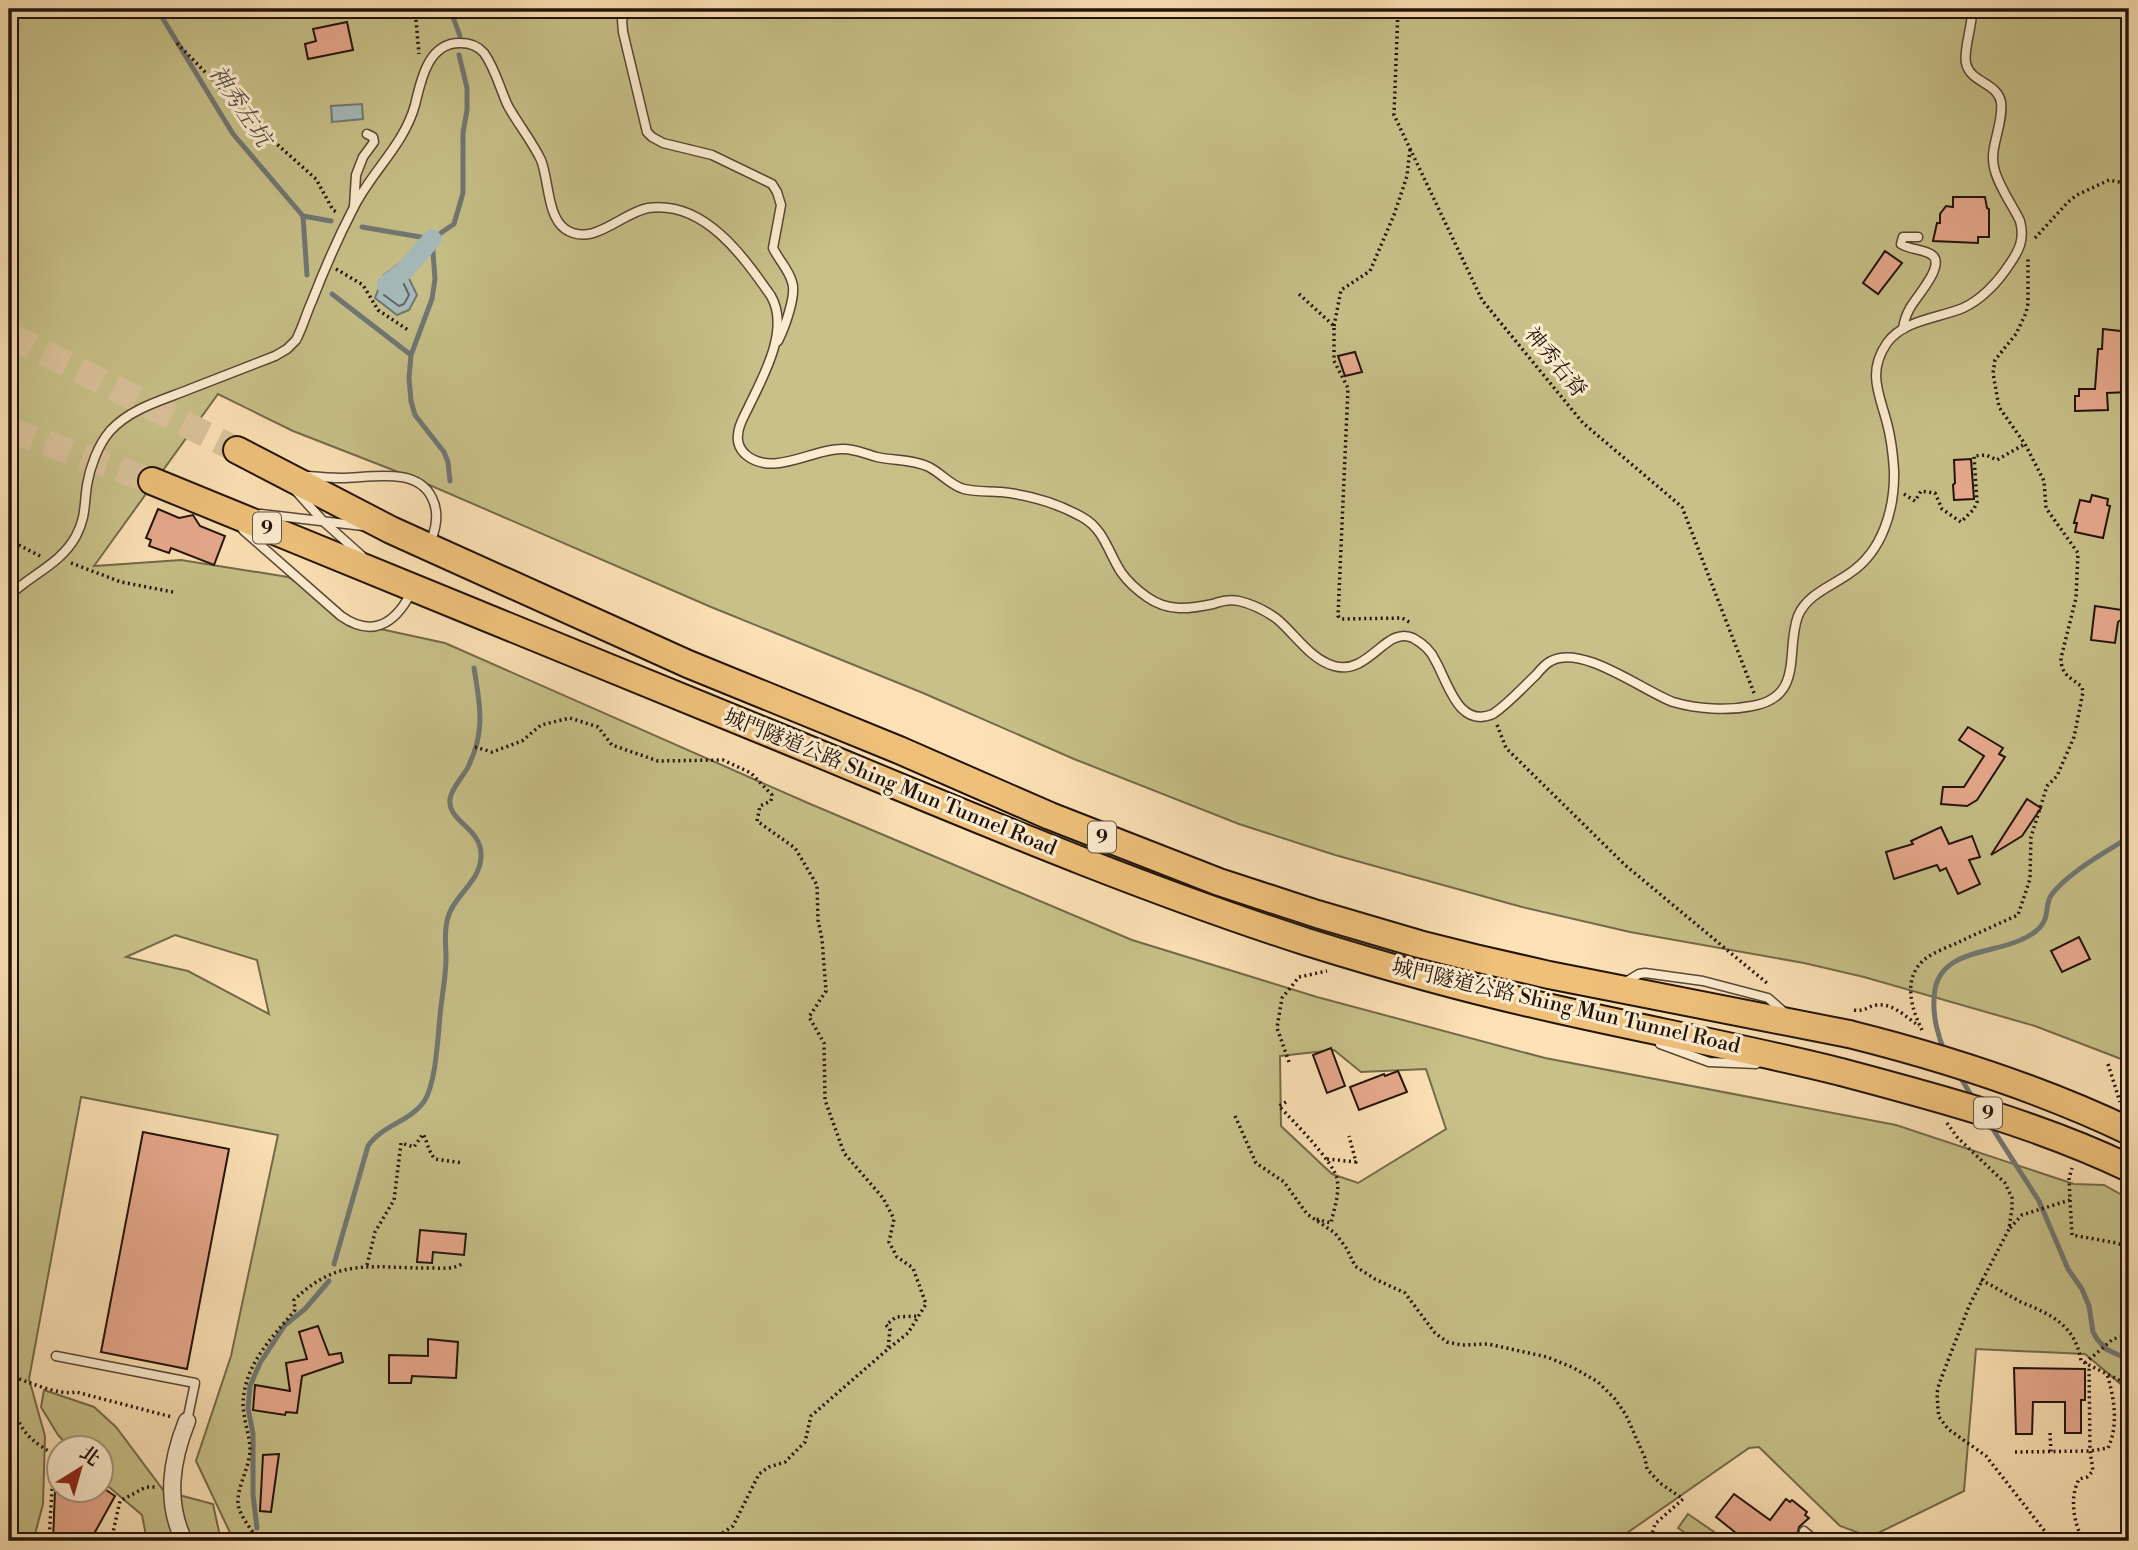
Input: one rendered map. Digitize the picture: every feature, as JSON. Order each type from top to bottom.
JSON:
[{"type":"highway","name":"城門隧道公路 Shing Mun Tunnel Road","points":[[237,450],[391,530],[688,664],[1169,864],[1317,914],[1419,944],[1615,988],[1796,1023],[1849,1022],[1923,1054],[2011,1081],[2127,1122]]},
{"type":"highway","name":"城門隧道公路 Shing Mun Tunnel Road","points":[[152,481],[1046,848],[1177,898],[1433,979],[1624,1024],[1786,1058],[2002,1117],[2081,1146],[2129,1168]]},
{"type":"street","points":[[184,1541],[176,1520],[171,1486],[176,1450],[187,1421]]},
{"type":"lane","points":[[627,9],[622,20],[623,33],[647,132],[658,141],[712,155],[767,180],[775,187],[779,196],[781,209],[773,246],[792,281],[793,289],[783,331],[772,349]]},
{"type":"lane","points":[[9,596],[59,558],[77,535],[85,515],[90,473],[110,432],[146,406],[249,367],[287,349],[300,332],[354,207],[410,123],[422,77],[432,57],[448,44],[465,42],[481,50],[540,159],[556,219],[568,231],[592,233],[633,213],[659,208],[685,213],[717,231],[768,291],[776,304],[777,322],[772,349],[738,431],[740,448],[756,461],[777,463],[825,451],[850,449],[921,464],[937,471],[961,488],[1015,494],[1049,502],[1093,525],[1102,535],[1125,578],[1151,600],[1167,607],[1183,609],[1226,600],[1243,602],[1274,617],[1314,654],[1335,666],[1356,666],[1394,637],[1402,635],[1413,638],[1435,659],[1454,699],[1464,711],[1477,717],[1493,714],[1549,662],[1564,657],[1595,664],[1656,695],[1684,704],[1716,708],[1758,705],[1776,696],[1787,681],[1801,610],[1815,594],[1859,567],[1875,546],[1888,519],[1894,484],[1893,459],[1875,370],[1888,342],[1903,329],[1968,305],[1993,285],[2006,270],[2021,244],[2022,226],[1993,166],[2001,110],[2000,99],[1994,89],[1973,75],[1966,63],[1972,9]]},
{"type":"lane","points":[[354,207],[356,173],[374,142],[373,137],[367,134]]},
{"type":"lane","points":[[1903,329],[1909,309],[1936,266],[1933,255],[1901,244],[1903,237],[1918,237]]},
{"type":"lane","points":[[281,473],[323,521],[383,575]]},
{"type":"lane","points":[[281,473],[337,478],[411,478],[423,485],[434,501],[437,522],[433,535]]},
{"type":"lane","points":[[220,509],[391,530]]},
{"type":"lane","points":[[220,509],[353,624],[373,627],[385,623],[398,613],[407,600]]},
{"type":"lane","points":[[56,1356],[195,1383],[187,1421]]},
{"type":"lane","points":[[1804,1531],[1816,1541]]},
{"type":"path","points":[[415,9],[422,77]]},
{"type":"path","name":"神秀右脊","points":[[1398,9],[1394,115],[1482,300],[1583,423],[1682,507],[1758,705]]},
{"type":"path","points":[[177,43],[261,130],[316,180],[333,210],[349,219]]},
{"type":"path","points":[[1410,148],[1407,176],[1390,226],[1370,271],[1341,290],[1334,326],[1334,361],[1348,388],[1338,616],[1341,619],[1405,619],[1415,630],[1413,638]]},
{"type":"path","points":[[2031,243],[2072,198],[2109,180],[2129,184]]},
{"type":"path","points":[[1926,1037],[1912,1007],[1911,984],[1919,966],[1933,954],[2018,915],[2030,879],[2031,837],[2047,786],[2057,776],[2074,737],[2083,692],[2082,687],[2066,676],[2061,666],[2076,598],[2078,553],[2046,508],[2044,481],[2025,444],[1999,407],[1993,373],[1995,360],[2016,334],[2026,313],[2029,259],[2022,253],[2006,270]]},
{"type":"path","points":[[328,265],[363,285],[378,310],[408,330]]},
{"type":"path","points":[[1299,294],[1334,326]]},
{"type":"path","points":[[1898,491],[1915,501],[1921,491],[1935,493],[1942,509],[1961,522],[1977,502],[1974,456],[1986,455],[1997,460],[2025,444]]},
{"type":"path","points":[[9,540],[42,557],[46,562]]},
{"type":"path","points":[[59,558],[121,582],[173,592]]},
{"type":"path","points":[[1493,714],[1506,748],[1625,865],[1769,985]]},
{"type":"path","points":[[475,747],[492,752],[522,741],[541,725],[570,718],[598,727],[612,746],[657,761],[723,761],[751,774],[772,795],[771,801],[760,806],[757,821],[795,848],[817,885],[826,991],[809,1017],[824,1043],[825,1100],[844,1153],[883,1198],[894,1219],[888,1242],[897,1257],[914,1268],[926,1304],[908,1333],[811,1416],[805,1442],[785,1462],[769,1467],[759,1474],[733,1526],[715,1541]]},
{"type":"path","points":[[1289,1062],[1277,1028],[1282,998],[1299,977],[1332,970],[1361,958]]},
{"type":"path","points":[[1849,1022],[1874,1005],[1885,1005],[1921,1028]]},
{"type":"path","points":[[2108,1064],[2127,1122]]},
{"type":"path","points":[[1286,1102],[1279,1106],[1327,1159],[1335,1173],[1338,1189],[1331,1223],[1312,1218]]},
{"type":"path","points":[[1235,1116],[1256,1163],[1284,1182],[1303,1209],[1340,1239],[1355,1266],[1405,1293],[1441,1339],[1459,1345],[1488,1344],[1547,1357],[1590,1376],[1606,1388],[1629,1422],[1647,1469],[1660,1483],[1683,1499],[1656,1524],[1650,1541]]},
{"type":"path","points":[[1945,1119],[1956,1137],[2005,1183],[2012,1208],[2009,1229]]},
{"type":"path","points":[[367,1265],[378,1224],[394,1200],[401,1143],[414,1147],[423,1134],[435,1159],[463,1163]]},
{"type":"path","points":[[1327,1159],[1356,1162],[1349,1136]]},
{"type":"path","points":[[2070,1200],[2071,1235],[2118,1243],[2129,1248]]},
{"type":"path","points":[[2056,1541],[2047,1534],[1986,1456],[1954,1434],[1939,1417],[1937,1393],[1969,1306],[2009,1229],[2022,1215],[2062,1201]]},
{"type":"path","points":[[259,1541],[242,1516],[238,1504],[250,1454],[243,1404],[251,1372],[270,1338],[295,1310],[293,1300],[315,1282],[345,1269],[367,1265],[407,1269],[456,1268],[463,1263]]},
{"type":"path","points":[[1981,1280],[2045,1311],[2071,1332],[2081,1361],[2129,1385]]},
{"type":"path","points":[[888,1349],[890,1329],[886,1325],[896,1317],[919,1316]]},
{"type":"path","points":[[2083,1541],[2076,1525],[2073,1495],[2078,1479],[2087,1477],[2093,1471],[2087,1364],[2110,1341],[2118,1336],[2129,1335]]},
{"type":"path","points":[[2015,1452],[2090,1451],[2108,1448],[2113,1435],[2114,1404],[2106,1374]]},
{"type":"path","points":[[49,1541],[54,1454],[38,1445],[20,1427],[13,1406],[9,1377],[187,1421]]},
{"type":"path","points":[[2050,1433],[2050,1452]]},
{"type":"path","points":[[111,1541],[120,1501],[145,1487],[171,1486]]},
{"type":"path","points":[[241,1541],[253,1531]]},
{"type":"shaded area","points":[[9,9],[2129,9],[2129,1062],[2035,1026],[1864,977],[1804,963],[1630,932],[1522,907],[1335,855],[1239,824],[1074,759],[923,693],[711,607],[411,477],[293,431],[218,394],[94,566],[181,560],[288,577],[362,625],[445,643],[808,803],[1132,940],[1317,997],[1545,1058],[1896,1125],[2074,1184],[2104,1185],[2129,1199],[2129,1391],[2085,1354],[1976,1349],[1964,1491],[1870,1537],[1840,1526],[1759,1447],[1749,1448],[1627,1533],[1629,1541],[234,1541],[196,1461],[231,1356],[278,1135],[81,1097],[29,1379],[45,1436],[43,1504],[34,1538],[37,1541],[9,1541]],"holes":[[[175,935],[257,960],[269,1014],[188,971],[126,957]],[[1334,1050],[1361,1072],[1426,1069],[1446,1129],[1358,1183],[1332,1174],[1281,1126],[1280,1056]]]},
{"type":"shaded area","points":[[44,1390],[94,1407],[116,1427],[164,1491],[213,1504],[221,1541],[147,1541],[142,1515],[116,1493],[116,1434],[57,1434],[41,1407]]},
{"type":"shaded area","points":[[1688,1514],[1720,1536],[1716,1541],[1697,1541],[1678,1528]]},
{"type":"water","points":[[362,104],[363,119],[332,122],[331,106]]},
{"type":"water","points":[[401,262],[417,295],[409,310],[397,315],[375,298],[384,275]]},
{"type":"building","points":[[347,22],[353,50],[308,59],[305,44],[316,41],[313,29]]},
{"type":"building","points":[[1953,197],[1985,197],[1989,209],[1989,237],[1978,237],[1978,243],[1933,241],[1937,223],[1940,223],[1940,214],[1946,206],[1953,207]]},
{"type":"building","points":[[1885,251],[1902,263],[1878,294],[1863,283]]},
{"type":"building","points":[[2103,329],[2129,332],[2129,392],[2107,393],[2108,410],[2075,411],[2075,396],[2079,396],[2079,389],[2095,389],[2098,349],[2102,349]]},
{"type":"building","points":[[1355,352],[1362,372],[1345,376],[1338,356]]},
{"type":"building","points":[[1971,459],[1974,499],[1954,500],[1954,460]]},
{"type":"building","points":[[2092,495],[2108,499],[2107,505],[2110,506],[2103,538],[2075,532],[2077,523],[2074,523],[2080,500],[2090,502]]},
{"type":"building","points":[[158,509],[179,518],[193,515],[200,526],[225,536],[214,565],[171,548],[169,553],[149,546],[151,540],[146,538]]},
{"type":"building","points":[[2095,606],[2129,611],[2129,614],[2118,622],[2115,643],[2091,640]]},
{"type":"building","points":[[1968,727],[2003,748],[1999,754],[2005,757],[1977,800],[1967,806],[1941,804],[1943,787],[1964,787],[1984,756],[1959,740]]},
{"type":"building","points":[[2027,799],[2041,808],[2022,836],[1991,855]]},
{"type":"building","points":[[1941,827],[1949,844],[1972,836],[1980,857],[1969,860],[1980,884],[1958,894],[1946,868],[1940,871],[1937,865],[1894,879],[1886,852],[1913,844],[1911,841]]},
{"type":"building","points":[[2079,937],[2090,959],[2062,972],[2051,951]]},
{"type":"building","points":[[1331,1048],[1345,1086],[1327,1093],[1313,1055]]},
{"type":"building","points":[[1398,1071],[1407,1092],[1359,1110],[1350,1087]]},
{"type":"building","points":[[143,1132],[229,1149],[187,1369],[101,1352]]},
{"type":"building","points":[[420,1230],[466,1234],[464,1255],[433,1252],[432,1263],[417,1262]]},
{"type":"building","points":[[318,1326],[329,1355],[341,1353],[343,1362],[302,1376],[297,1413],[286,1412],[285,1415],[253,1410],[255,1385],[290,1391],[286,1363],[307,1359],[299,1332]]},
{"type":"building","points":[[428,1339],[458,1342],[456,1378],[412,1376],[411,1383],[389,1383],[389,1355],[428,1356]]},
{"type":"building","points":[[2014,1368],[2085,1369],[2081,1433],[2065,1433],[2065,1402],[2033,1402],[2032,1434],[2016,1434]]},
{"type":"building","points":[[279,1454],[271,1512],[260,1511],[263,1455]]},
{"type":"building","points":[[1734,1494],[1770,1520],[1786,1499],[1790,1502],[1792,1500],[1807,1512],[1805,1515],[1809,1518],[1790,1541],[1746,1541],[1716,1517]]},
{"type":"building","points":[[54,1504],[111,1504],[90,1541],[53,1541]]},
{"type":"waterway","name":"神秀左坑","points":[[157,9],[233,134],[303,216],[307,275]]},
{"type":"waterway","points":[[450,9],[460,36]]},
{"type":"waterway","points":[[450,481],[444,452],[415,415],[409,378],[411,355],[432,299],[435,279],[432,239],[454,224],[463,193],[463,133],[467,88],[459,55]]},
{"type":"waterway","name":"神秀左坑","points":[[303,216],[331,221]]},
{"type":"waterway","name":"神秀左坑","points":[[362,227],[432,239]]},
{"type":"waterway","points":[[386,285],[405,270],[432,239]]},
{"type":"waterway","name":"神秀左坑","points":[[332,294],[411,355]]},
{"type":"waterway","points":[[334,1264],[368,1146],[381,1133],[419,1107],[425,1100],[432,1080],[445,976],[447,921],[454,904],[476,874],[481,857],[477,839],[454,814],[450,799],[468,767],[477,742],[480,718],[474,668]]},
{"type":"waterway","points":[[1945,1052],[1934,1006],[1937,982],[1945,969],[1958,960],[2006,945],[2036,931],[2046,917],[2049,899],[2059,886],[2078,870],[2129,837]]},
{"type":"waterway","points":[[1959,1075],[1974,1100]]},
{"type":"waterway","points":[[1989,1123],[2039,1201],[2068,1269],[2082,1289],[2097,1339],[2106,1349],[2129,1360]]},
{"type":"waterway","points":[[257,1528],[253,1495],[253,1434],[248,1408],[250,1386],[260,1363],[285,1325],[305,1309],[329,1281]]},
{"type":"tunnel","points":[[9,335],[237,450]]},
{"type":"tunnel","points":[[9,430],[152,481]]}]
